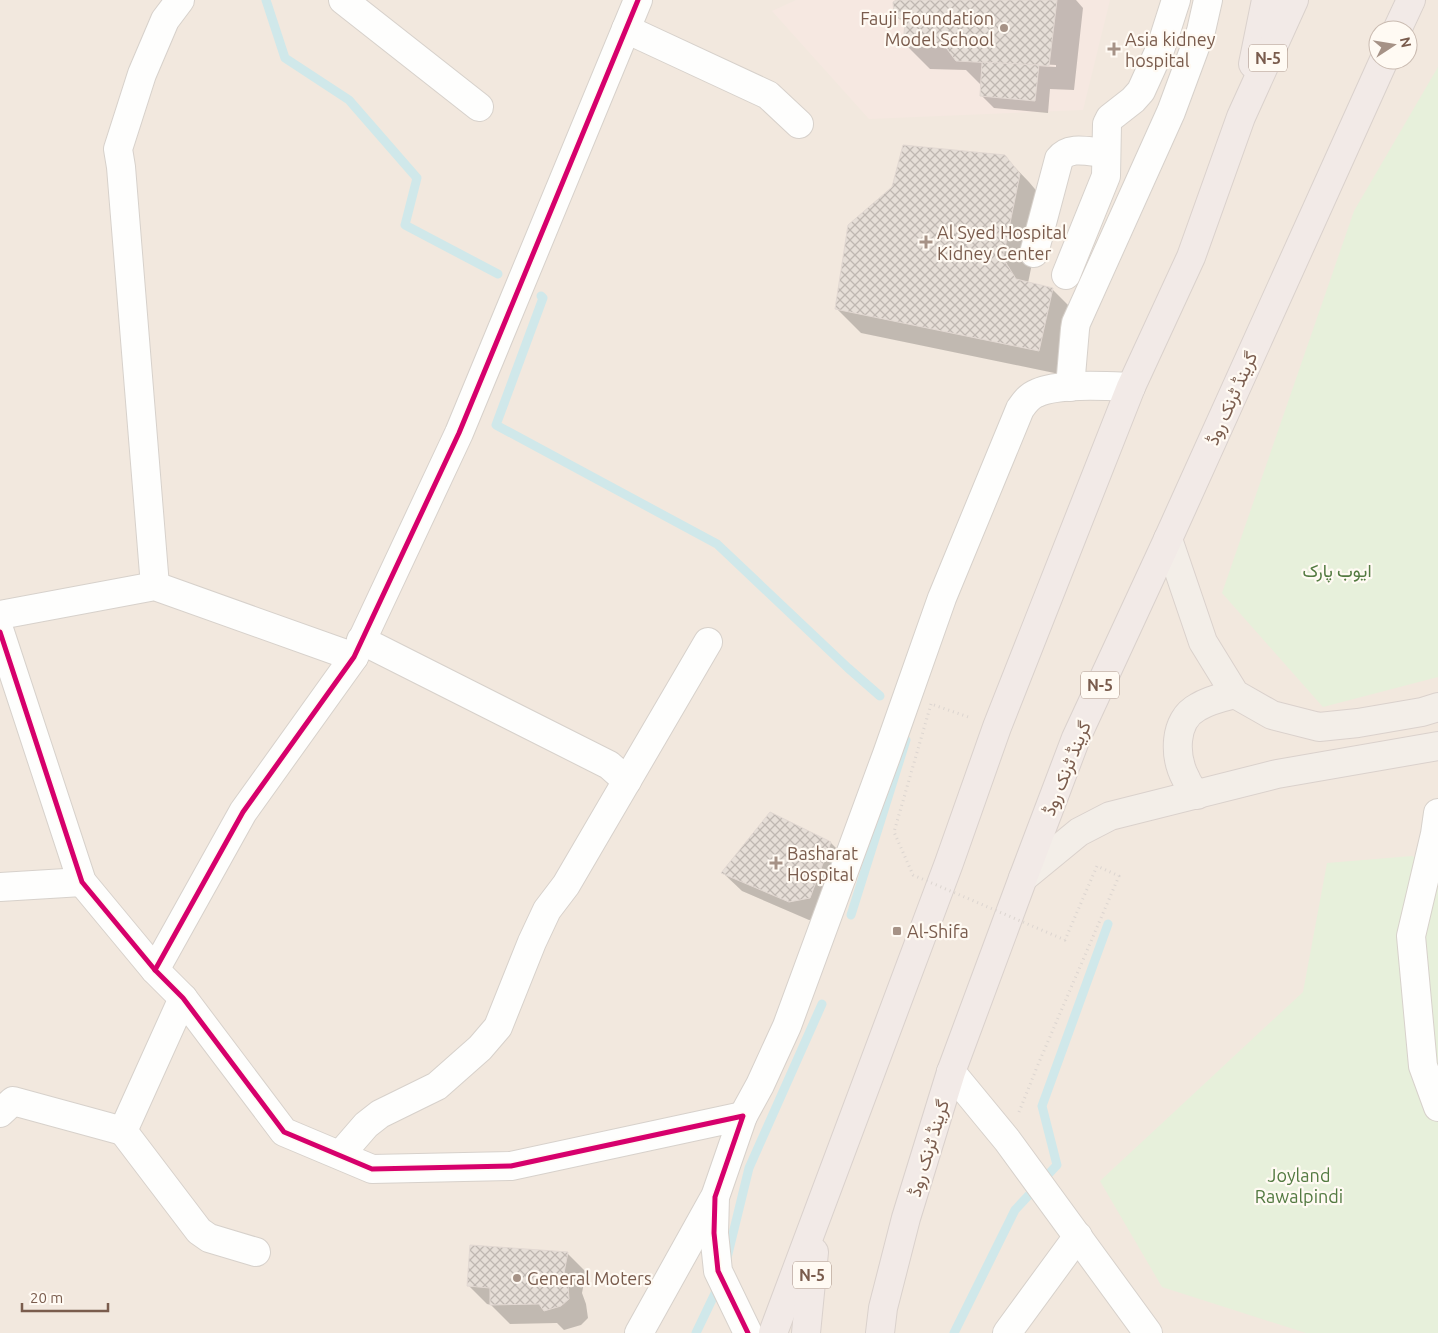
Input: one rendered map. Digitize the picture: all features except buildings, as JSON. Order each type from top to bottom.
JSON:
[{"type":"highway","points":[[1241,117],[1266,0]]},
{"type":"highway","name":"N-5","points":[[773,1333],[949,863],[997,727],[1131,387],[1191,257],[1241,117],[1294,0]]},
{"type":"highway","points":[[1402,20],[1411,0]]},
{"type":"highway","name":"گرینڈ ٹرنک روڈ","points":[[880,1333],[884,1308],[906,1218],[951,1072],[1022,878],[1076,738],[1379,70]]},
{"type":"highway","name":"N-5","points":[[806,1333],[817,1218]]},
{"type":"main road","points":[[1168,539],[1203,642],[1235,694],[1272,715],[1320,728],[1422,712],[1438,707]]},
{"type":"main road","points":[[1197,795],[1186,780],[1182,769],[1177,743],[1180,730],[1192,711],[1198,707],[1213,700],[1235,694]]},
{"type":"main road","points":[[1022,878],[1079,832],[1110,816],[1277,774],[1438,746]]},
{"type":"street","points":[[155,586],[122,177],[118,149],[142,74],[154,44],[164,20],[180,0]]},
{"type":"street","points":[[343,0],[479,107]]},
{"type":"street","points":[[155,970],[243,812],[358,648],[459,433],[638,0]]},
{"type":"street","points":[[1066,275],[1106,176],[1107,124],[1110,118],[1133,100],[1141,91],[1161,47],[1176,0]]},
{"type":"street","points":[[1070,388],[1076,323],[1171,112],[1201,31],[1208,0]]},
{"type":"street","points":[[626,29],[768,95],[799,124]]},
{"type":"street","points":[[1034,253],[1058,159],[1067,151],[1073,150],[1106,153]]},
{"type":"street","points":[[640,1333],[715,1197],[743,1116],[760,1085],[787,1026],[942,598],[1020,409],[1028,399],[1038,393],[1055,388],[1131,387]]},
{"type":"street","points":[[0,615],[155,586],[358,648],[609,765],[627,781]]},
{"type":"street","points":[[0,632],[82,882],[155,970],[183,998],[284,1132],[372,1169],[511,1166],[743,1116]]},
{"type":"street","points":[[340,1155],[366,1126],[380,1114],[437,1086],[480,1048],[498,1027],[547,910],[566,885],[708,642]]},
{"type":"street","points":[[1438,813],[1435,834],[1411,936],[1423,1066],[1438,1107]]},
{"type":"street","points":[[0,887],[82,882]]},
{"type":"street","points":[[123,1131],[183,998]]},
{"type":"street","points":[[951,1072],[1007,1140],[1148,1333]]},
{"type":"street","points":[[0,1113],[13,1101],[123,1131],[198,1231],[209,1238],[256,1252]]},
{"type":"street","points":[[715,1197],[714,1233],[718,1271],[745,1327]]},
{"type":"street","points":[[1008,1333],[1078,1236]]},
{"type":"path","points":[[997,727],[931,704],[894,832],[913,875],[1065,940],[1097,866],[1119,876],[1007,1140]]},
{"type":"shaded area","points":[[0,0],[1438,0],[1438,1333],[0,1333]]},
{"type":"shaded area","points":[[796,0],[1110,0],[1083,110],[869,119],[772,11]]},
{"type":"green space","name":"ایوب پارک","points":[[1438,67],[1438,677],[1323,707],[1222,593],[1354,211]]},
{"type":"green space","name":"Joyland Rawalpindi","points":[[1412,856],[1438,868],[1438,1333],[1306,1333],[1162,1287],[1100,1181],[1303,992],[1327,863]]},
{"type":"waterway","points":[[266,0],[285,58],[349,100],[417,178],[405,225],[498,274]]},
{"type":"waterway","points":[[541,296],[543,298],[496,425],[717,544],[880,696]]},
{"type":"waterway","points":[[851,915],[906,740]]},
{"type":"waterway","points":[[954,1333],[1015,1210],[1057,1165],[1042,1106],[1108,924]]},
{"type":"waterway","points":[[727,1258],[749,1168],[822,1004]]},
{"type":"waterway","points":[[696,1333],[719,1285]]},
{"type":"cycle path","points":[[155,970],[243,812],[354,657],[459,433],[638,0]]},
{"type":"cycle path","points":[[0,632],[82,882],[155,970],[183,998],[284,1132],[372,1169],[511,1166],[743,1116],[715,1197],[714,1233],[718,1271],[748,1333]]},
{"type":"place","name":"Fauji Foundation Model School","points":[[1004,28]]},
{"type":"place","name":"Asia kidney hospital","points":[[1114,49]]},
{"type":"place","name":"Al Syed Hospital Kidney Center","points":[[926,242]]},
{"type":"place","name":"Basharat Hospital","points":[[776,863]]},
{"type":"place","name":"Al-Shifa","points":[[897,931]]},
{"type":"place","name":"General Moters","points":[[517,1278]]}]
